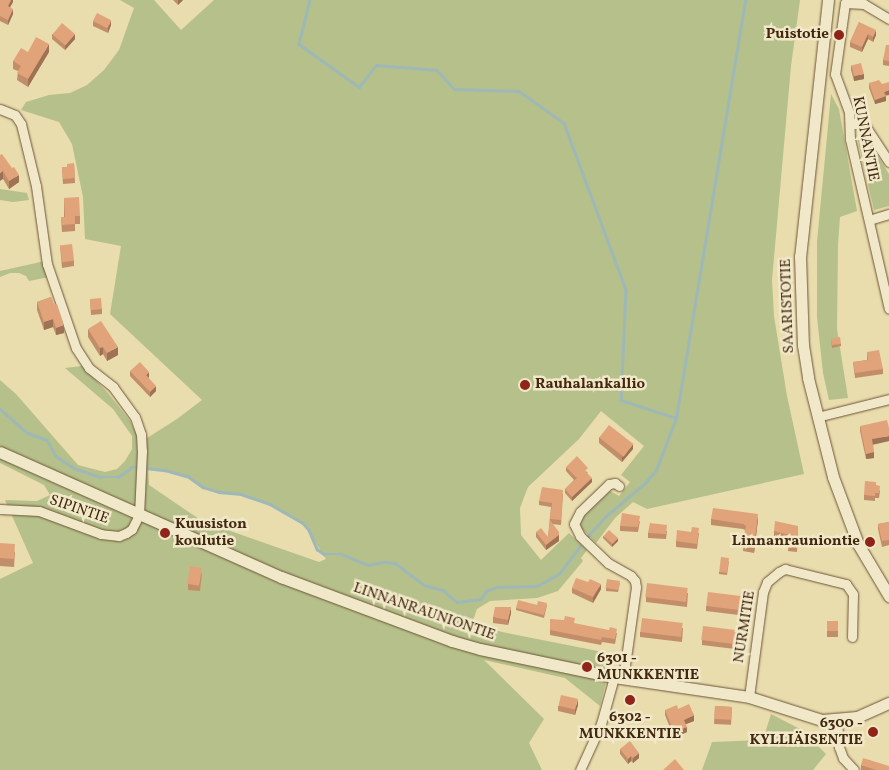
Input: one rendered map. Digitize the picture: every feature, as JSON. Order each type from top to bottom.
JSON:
[{"type":"street","name":"SAARISTOTIE","points":[[828,0],[800,256],[803,345],[817,417],[833,477],[850,524],[869,566],[889,596]]},
{"type":"street","name":"KUNNANTIE","points":[[889,19],[864,4],[844,3],[835,74],[849,112],[850,139],[889,309]]},
{"type":"street","points":[[0,108],[15,115],[21,124],[36,186],[47,264],[76,348],[89,368],[114,387],[135,417],[141,434],[139,515]]},
{"type":"street","points":[[850,122],[859,123],[866,127],[889,162]]},
{"type":"street","points":[[868,220],[889,214]]},
{"type":"street","points":[[817,417],[889,399]]},
{"type":"street","name":"LINNANRAUNIONTIE","points":[[0,452],[281,577],[452,641],[618,678],[749,698],[809,717],[837,720],[857,717],[889,703]]},
{"type":"street","points":[[580,770],[601,724],[618,678],[636,587],[635,581],[631,576],[614,567],[603,558],[580,536],[574,524],[580,512],[610,484],[615,483],[619,486]]},
{"type":"street","name":"SIPINTIE","points":[[0,509],[39,511],[110,536],[126,533],[132,529],[139,515]]},
{"type":"street","name":"NURMITIE","points":[[749,698],[763,592],[767,582],[779,572],[785,569],[846,584],[854,594],[852,637]]},
{"type":"street","points":[[837,720],[839,747],[843,758],[854,770]]},
{"type":"green space","points":[[120,0],[154,0],[181,30],[214,0],[800,0],[791,66],[772,280],[774,316],[787,396],[804,474],[647,509],[633,502],[615,518],[596,543],[581,528],[581,519],[610,491],[619,496],[630,482],[621,475],[644,446],[601,411],[579,439],[528,487],[520,508],[521,535],[541,560],[569,533],[587,550],[581,558],[583,561],[558,591],[537,598],[490,601],[477,609],[472,623],[502,632],[613,654],[600,706],[565,678],[484,660],[544,719],[529,743],[542,770],[0,770],[0,579],[33,563],[5,500],[37,501],[50,495],[44,485],[0,463],[0,380],[16,394],[78,465],[105,472],[117,469],[125,461],[132,449],[132,436],[113,409],[65,368],[82,366],[108,393],[130,421],[138,437],[147,438],[202,400],[110,314],[121,246],[85,239],[83,197],[72,144],[59,122],[21,110],[26,102],[49,95],[70,93],[87,85],[104,70],[119,50],[134,8]],"holes":[[[148,468],[165,470],[189,477],[203,487],[219,492],[241,494],[270,504],[303,523],[326,559],[319,562],[202,521],[149,485]]]},
{"type":"green space","points":[[831,94],[839,109],[857,211],[840,217],[838,244],[837,329],[848,398],[829,400],[823,373],[817,317],[817,242]]},
{"type":"green space","points":[[864,134],[889,174],[889,206],[874,210],[857,137]]},
{"type":"green space","points":[[0,189],[27,193],[29,200],[13,202],[0,200]]},
{"type":"green space","points":[[45,261],[49,277],[29,281],[26,276],[19,273],[10,273],[0,277],[0,271]]},
{"type":"green space","points":[[771,714],[802,730],[826,754],[813,770],[702,770],[712,742],[763,740]]},
{"type":"building","points":[[0,0],[11,0],[8,6],[13,9],[8,20],[0,16]]},
{"type":"building","points":[[97,13],[111,20],[107,28],[93,21]]},
{"type":"building","points":[[859,22],[876,30],[873,37],[868,34],[862,47],[850,42]]},
{"type":"building","points":[[62,23],[75,34],[65,45],[52,34]]},
{"type":"building","points":[[36,37],[49,44],[28,79],[17,73],[21,66],[13,61],[21,48],[28,52]]},
{"type":"building","points":[[886,45],[889,45],[889,61],[883,60]]},
{"type":"building","points":[[861,63],[864,74],[854,76],[851,66]]},
{"type":"building","points":[[879,80],[882,84],[889,82],[889,90],[884,92],[886,96],[875,100],[869,83]]},
{"type":"building","points":[[2,154],[19,175],[9,181],[3,171],[0,173],[0,155]]},
{"type":"building","points":[[74,163],[75,178],[63,179],[62,167],[67,167],[67,164]]},
{"type":"building","points":[[79,197],[80,216],[75,216],[75,224],[62,225],[61,217],[65,217],[64,198]]},
{"type":"building","points":[[72,244],[74,261],[62,262],[60,245]]},
{"type":"building","points":[[51,297],[54,305],[57,304],[64,325],[56,328],[53,319],[44,322],[37,302]]},
{"type":"building","points":[[101,298],[102,309],[91,310],[90,299]]},
{"type":"building","points":[[101,321],[118,347],[107,353],[103,347],[100,348],[88,329]]},
{"type":"building","points":[[840,337],[841,344],[832,345],[831,339]]},
{"type":"building","points":[[879,350],[883,369],[855,373],[853,362],[868,360],[867,352]]},
{"type":"building","points":[[140,362],[149,372],[146,375],[156,386],[150,392],[130,371]]},
{"type":"building","points":[[887,420],[889,436],[872,439],[874,452],[866,454],[860,426]]},
{"type":"building","points":[[609,425],[633,444],[624,457],[599,438]]},
{"type":"building","points":[[577,456],[588,468],[585,471],[592,478],[572,497],[565,489],[577,478],[566,467]]},
{"type":"building","points":[[865,481],[876,482],[876,485],[880,486],[879,493],[875,493],[875,496],[864,495]]},
{"type":"building","points":[[542,487],[563,490],[561,520],[550,519],[552,503],[539,501]]},
{"type":"building","points":[[713,508],[758,514],[754,548],[743,546],[746,526],[711,519]]},
{"type":"building","points":[[622,513],[640,516],[638,527],[620,526]]},
{"type":"building","points":[[550,520],[559,532],[559,535],[546,545],[536,532],[541,528],[548,537]]},
{"type":"building","points":[[775,521],[798,526],[797,547],[788,546],[789,535],[774,531]]},
{"type":"building","points":[[889,522],[889,540],[882,541],[878,524]]},
{"type":"building","points":[[650,523],[667,525],[666,534],[648,533]]},
{"type":"building","points":[[692,527],[699,528],[697,544],[676,541],[677,530],[691,532]]},
{"type":"building","points":[[609,530],[618,538],[613,544],[604,536]]},
{"type":"building","points":[[0,543],[15,544],[14,559],[0,558]]},
{"type":"building","points":[[721,557],[729,558],[727,573],[719,572]]},
{"type":"building","points":[[190,566],[202,568],[199,586],[187,584]]},
{"type":"building","points":[[576,578],[588,582],[590,579],[601,584],[593,597],[572,588]]},
{"type":"building","points":[[607,579],[620,581],[618,590],[606,588]]},
{"type":"building","points":[[647,583],[688,588],[686,602],[645,597]]},
{"type":"building","points":[[708,592],[749,597],[747,611],[706,606]]},
{"type":"building","points":[[518,600],[537,605],[538,601],[547,603],[544,615],[516,608]]},
{"type":"building","points":[[495,607],[511,607],[508,620],[493,617]]},
{"type":"building","points":[[565,616],[575,618],[574,623],[609,630],[610,627],[617,629],[615,639],[602,637],[601,640],[550,630],[550,619],[564,620]]},
{"type":"building","points":[[642,618],[683,623],[681,637],[640,632]]},
{"type":"building","points":[[827,621],[838,621],[838,631],[827,631]]},
{"type":"building","points":[[703,626],[744,631],[742,645],[701,640]]},
{"type":"building","points":[[561,695],[578,699],[575,710],[559,706]]},
{"type":"building","points":[[689,704],[694,715],[684,720],[687,727],[674,732],[665,710],[677,705],[678,709]]},
{"type":"building","points":[[715,706],[732,707],[731,720],[714,719]]},
{"type":"building","points":[[630,741],[639,753],[633,758],[631,756],[628,759],[620,749]]},
{"type":"building","points":[[863,758],[889,766],[889,770],[876,770],[861,765]]},
{"type":"building","points":[[675,759],[684,770],[663,770]]},
{"type":"waterway","points":[[310,0],[299,44],[359,87],[376,65],[437,70],[454,89],[519,91],[564,123],[626,290],[621,400],[676,418]]},
{"type":"waterway","points":[[587,537],[605,517],[644,484],[656,470],[676,418],[745,0]]},
{"type":"waterway","points":[[0,409],[28,433],[47,440],[56,456],[74,468],[100,477],[118,477],[132,467],[139,467]]},
{"type":"waterway","points":[[145,468],[165,470],[189,477],[203,487],[219,492],[241,494],[270,504],[303,523],[309,530],[317,549],[324,554],[341,554],[368,565],[384,562],[395,563],[424,585],[443,590],[457,602],[481,599],[486,591],[497,587],[537,586],[559,574],[580,546]]},
{"type":"place","name":"Puistotie","points":[[839,35]]},
{"type":"place","name":"Rauhalankallio","points":[[525,385]]},
{"type":"place","name":"Kuusiston koulutie","points":[[165,533]]},
{"type":"place","name":"Linnanrauniontie","points":[[870,542]]},
{"type":"place","name":"6301 - MUNKKENTIE","points":[[587,667]]},
{"type":"place","name":"6302 - MUNKKENTIE","points":[[630,700]]},
{"type":"place","name":"6300 - KYLLIÄISENTIE","points":[[873,732]]}]
